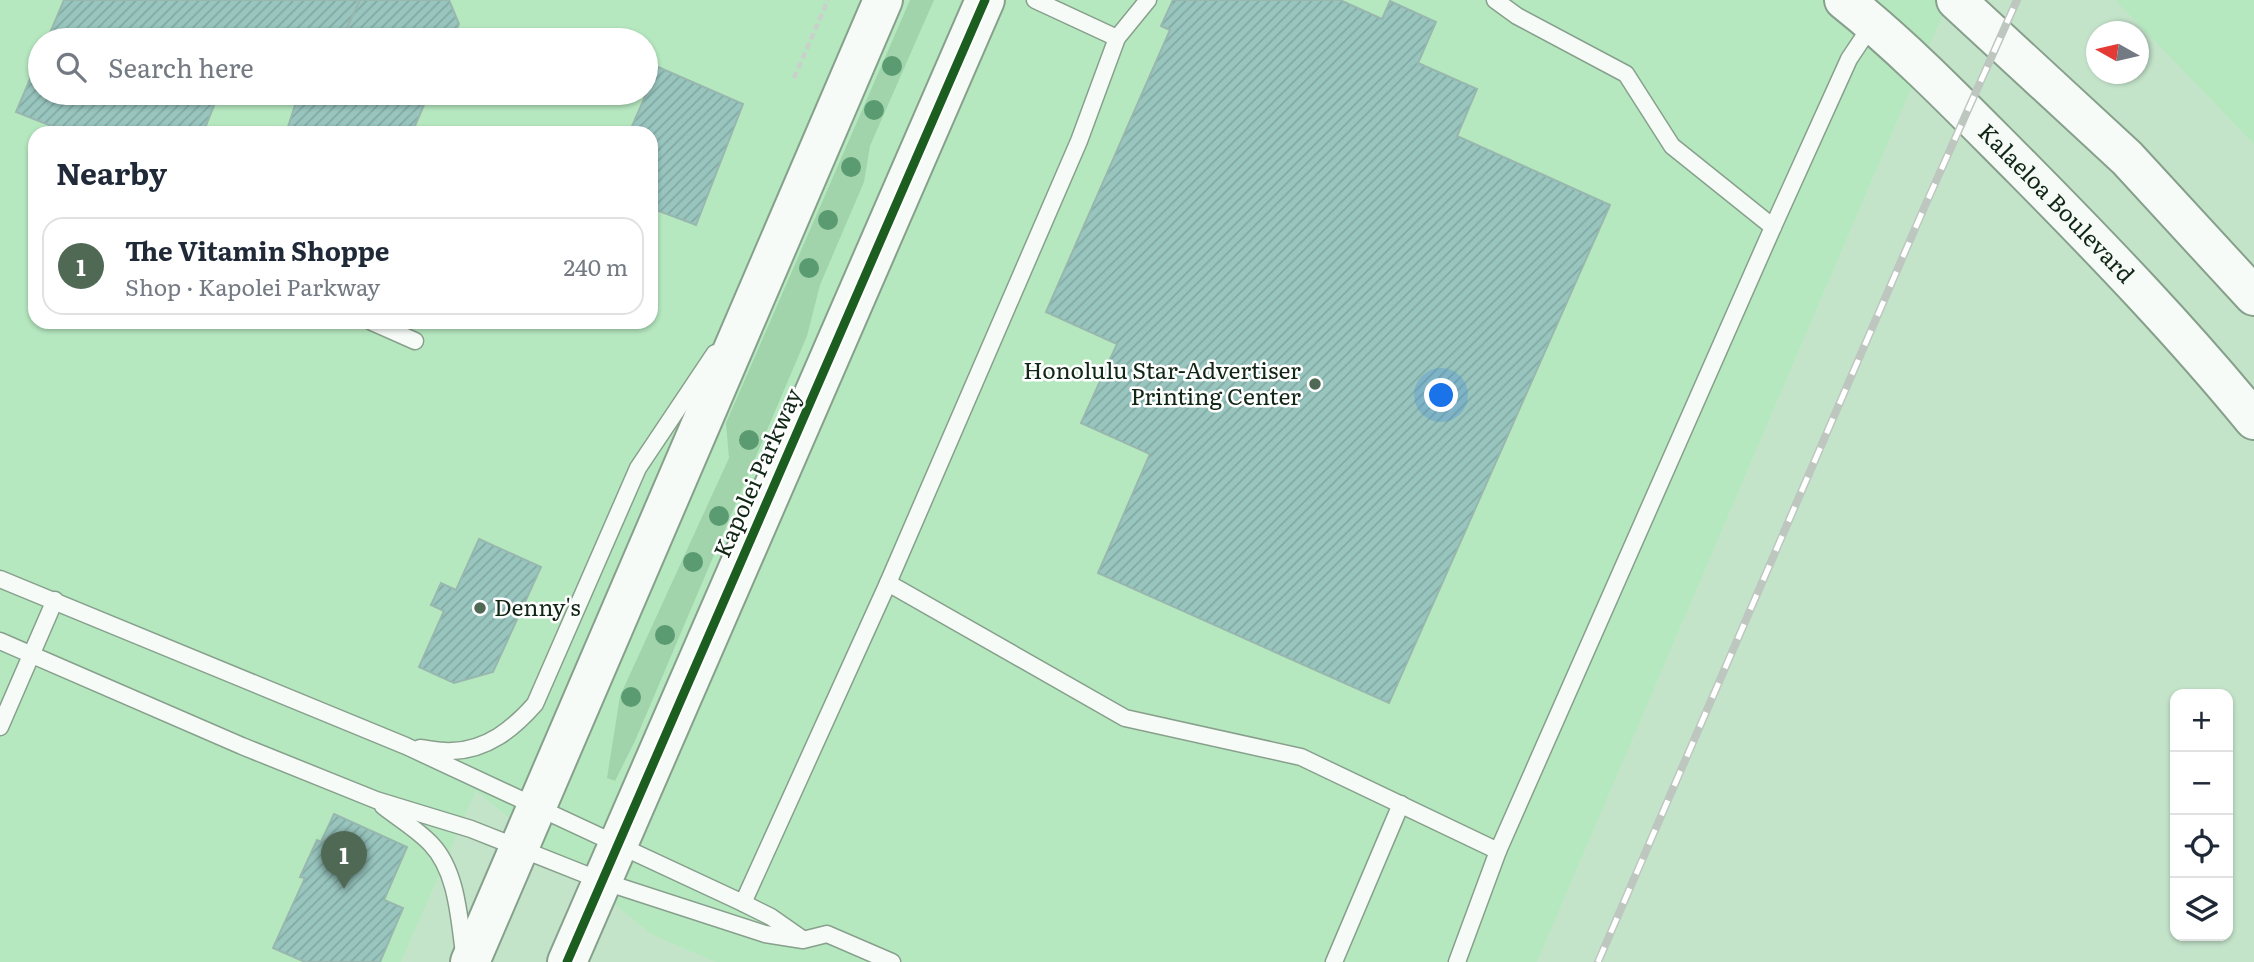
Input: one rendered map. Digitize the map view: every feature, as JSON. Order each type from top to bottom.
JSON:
[{"type":"street","points":[[468,962],[883,0]]},
{"type":"street","name":"Kapolei Parkway","points":[[567,962],[985,0]]},
{"type":"street","points":[[1956,0],[2127,158],[2254,296]]},
{"type":"street","name":"Kalaeloa Boulevard","points":[[1859,12],[1966,112],[2095,242],[2203,358],[2254,420]]},
{"type":"lane","points":[[1035,0],[1117,38]]},
{"type":"lane","points":[[743,903],[888,583],[1079,141],[1117,38],[1148,0]]},
{"type":"lane","points":[[1495,0],[1517,16],[1626,74],[1672,146],[1773,227]]},
{"type":"lane","points":[[1457,962],[1498,851],[1849,59],[1859,12]]},
{"type":"lane","points":[[406,746],[452,751],[480,746],[515,726],[535,704],[638,468],[759,287]]},
{"type":"lane","points":[[388,329],[415,341]]},
{"type":"lane","points":[[0,579],[406,746],[771,916],[803,940]]},
{"type":"lane","points":[[888,583],[1125,718],[1301,757],[1498,851]]},
{"type":"lane","points":[[0,727],[55,600]]},
{"type":"lane","points":[[0,641],[242,746],[376,800],[471,829],[602,881],[765,934],[803,940],[827,934],[892,962]]},
{"type":"lane","points":[[376,800],[431,844],[446,866],[468,962]]},
{"type":"lane","points":[[1334,962],[1401,804]]},
{"type":"path","points":[[794,78],[828,0]]},
{"type":"shaded area","points":[[0,0],[1949,0],[1537,962],[715,962],[651,934],[476,791],[401,962],[0,962]]},
{"type":"shaded area","points":[[910,0],[934,0],[870,146],[864,182],[820,285],[807,336],[635,741],[615,781],[607,778],[620,696],[729,458],[726,423]]},
{"type":"shaded area","points":[[2254,0],[2254,144],[2149,35],[2149,21],[2135,21],[2116,1]]},
{"type":"building","points":[[64,0],[360,0],[347,28],[52,28]]},
{"type":"building","points":[[360,0],[449,0],[459,24],[457,28],[347,28]]},
{"type":"building","name":"Honolulu Star-Advertiser Printing Center","points":[[1173,0],[1340,0],[1382,19],[1390,1],[1436,22],[1418,63],[1477,89],[1457,136],[1610,205],[1389,703],[1098,573],[1150,454],[1081,423],[1117,344],[1046,312],[1170,30],[1161,26]]},
{"type":"building","points":[[658,67],[743,104],[696,225],[658,211],[658,126],[632,126],[641,105],[658,105]]},
{"type":"building","points":[[28,84],[28,105],[214,105],[206,126],[51,126],[16,112]]},
{"type":"building","points":[[295,105],[424,105],[415,126],[288,126]]},
{"type":"building","name":"Denny's","points":[[479,539],[541,567],[493,672],[454,683],[419,667],[444,611],[431,605],[441,583],[456,590]]},
{"type":"building","points":[[334,814],[407,847],[384,900],[403,908],[380,962],[305,962],[273,948],[305,878],[300,877],[317,840],[321,842]]},
{"type":"railway","points":[[1598,962],[1924,208],[2017,0]]},
{"type":"cycle path","points":[[567,962],[985,0]]},
{"type":"place","name":"Honolulu Star-Advertiser Printing Center","points":[[1315,384]]},
{"type":"place","name":"Denny's","points":[[480,608]]},
{"type":"place","name":"The Vitamin Shoppe","points":[[344,889]]}]
